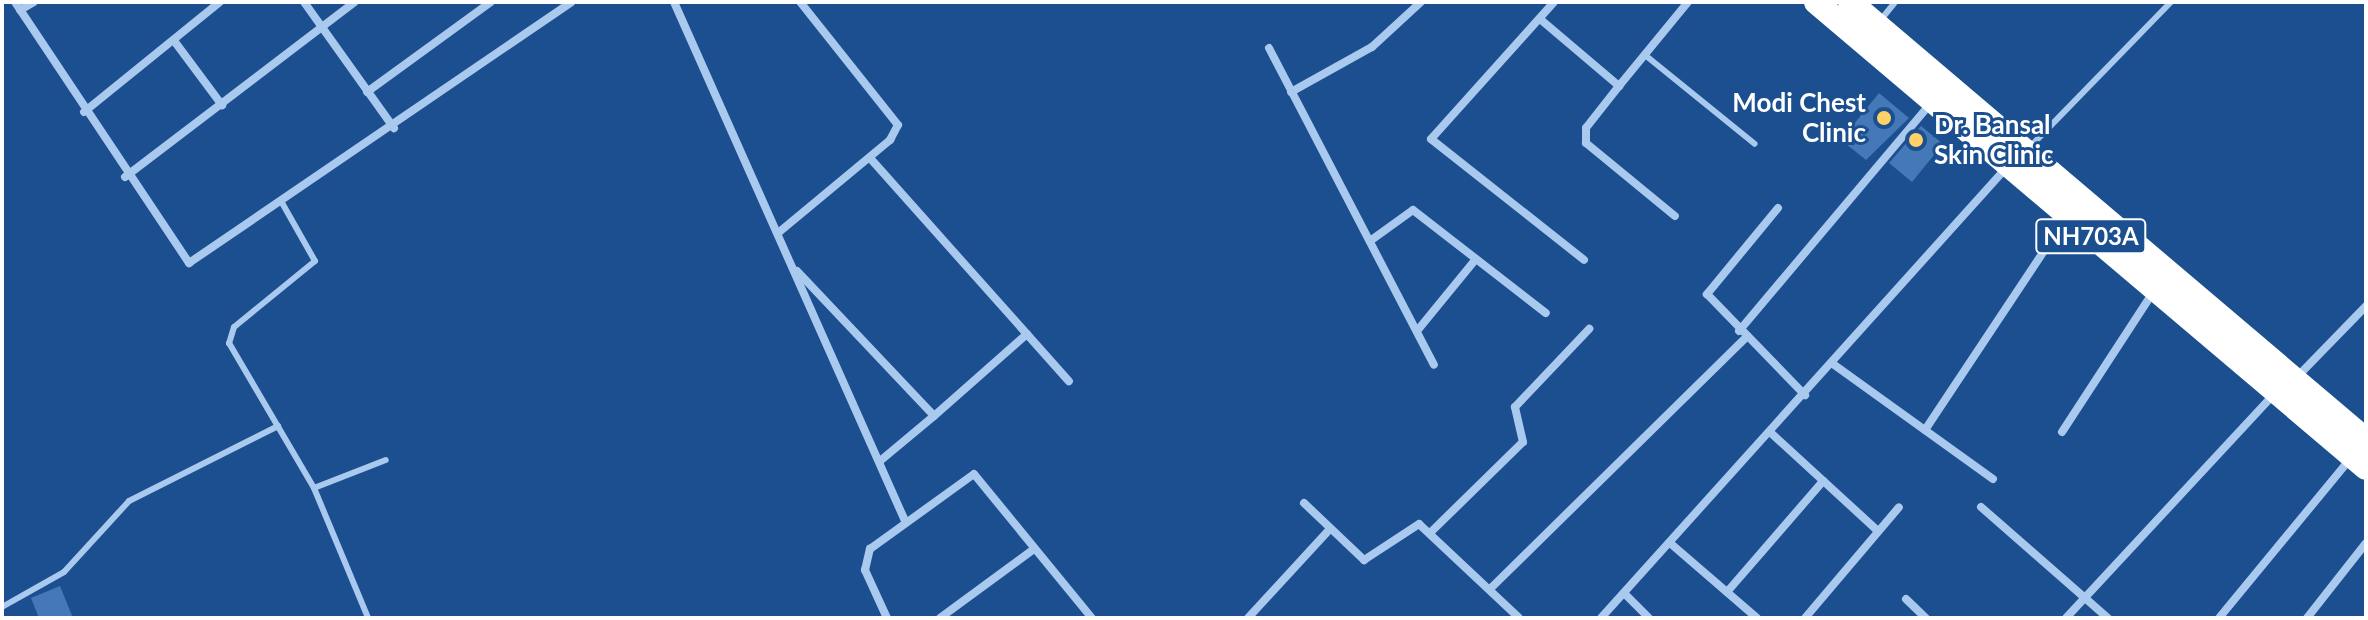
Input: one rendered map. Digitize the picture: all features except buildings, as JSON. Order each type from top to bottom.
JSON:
[{"type":"highway","name":"NH703A","points":[[1816,2],[1934,99],[2017,158],[2067,216],[2155,290],[2362,447]]},
{"type":"highway","name":"NH703A","points":[[1850,2],[2017,158],[2285,386]]},
{"type":"street","points":[[34,2],[17,6],[125,177],[189,263],[394,128],[572,2]]},
{"type":"street","points":[[84,112],[175,42],[220,2]]},
{"type":"street","points":[[304,2],[394,128]]},
{"type":"street","points":[[125,177],[355,2]]},
{"type":"street","points":[[367,92],[491,2]]},
{"type":"street","points":[[674,2],[906,523]]},
{"type":"street","points":[[778,233],[890,140],[894,112],[800,2]]},
{"type":"street","points":[[1291,92],[1372,47],[1421,2]]},
{"type":"street","points":[[1554,2],[1431,139],[1584,260]]},
{"type":"street","points":[[1675,216],[1586,143],[1586,128],[1688,2]]},
{"type":"street","points":[[1540,19],[1619,86]]},
{"type":"street","points":[[175,42],[222,105]]},
{"type":"street","points":[[1269,48],[1434,365]]},
{"type":"street","points":[[1490,589],[1743,334],[1934,99]]},
{"type":"street","points":[[870,158],[1069,381]]},
{"type":"street","points":[[1601,618],[2017,158]]},
{"type":"street","points":[[1778,208],[1707,294],[1805,395]]},
{"type":"street","points":[[1370,241],[1413,210],[1546,313]]},
{"type":"street","points":[[1925,430],[2067,216]]},
{"type":"street","points":[[1417,331],[1476,259]]},
{"type":"street","points":[[792,265],[934,416]]},
{"type":"street","points":[[2062,432],[2155,290]]},
{"type":"street","points":[[2066,618],[2285,386],[2366,306]]},
{"type":"street","points":[[1432,531],[1523,442],[1515,407],[1589,329]]},
{"type":"street","points":[[880,461],[1027,334]]},
{"type":"street","points":[[1833,364],[1993,479]]},
{"type":"street","points":[[1771,433],[1878,531]]},
{"type":"street","points":[[2219,618],[2362,447]]},
{"type":"street","points":[[887,618],[865,559],[906,523],[974,474],[1092,618]]},
{"type":"street","points":[[1727,592],[1823,481]]},
{"type":"street","points":[[1304,503],[1364,560],[1410,527],[1432,531],[1519,618]]},
{"type":"street","points":[[1805,618],[1899,507]]},
{"type":"street","points":[[1981,507],[2108,618]]},
{"type":"street","points":[[1248,618],[1329,530]]},
{"type":"street","points":[[1670,543],[1757,618]]},
{"type":"street","points":[[2307,618],[2366,543]]},
{"type":"street","points":[[940,618],[1034,549]]},
{"type":"street","points":[[1624,593],[1649,618]]},
{"type":"street","points":[[1906,599],[1926,618]]},
{"type":"lane","points":[[1876,24],[1895,2]]},
{"type":"lane","points":[[2017,158],[2171,2]]},
{"type":"lane","points":[[1645,55],[1755,144]]},
{"type":"lane","points":[[281,201],[315,261],[229,334],[314,488],[368,618]]},
{"type":"lane","points":[[2,607],[64,572],[129,501],[278,426]]},
{"type":"lane","points":[[314,488],[386,460]]},
{"type":"place","name":"Modi Chest Clinic","points":[[1884,118]]},
{"type":"place","name":"Dr. Bansal Skin Clinic","points":[[1916,140]]}]
